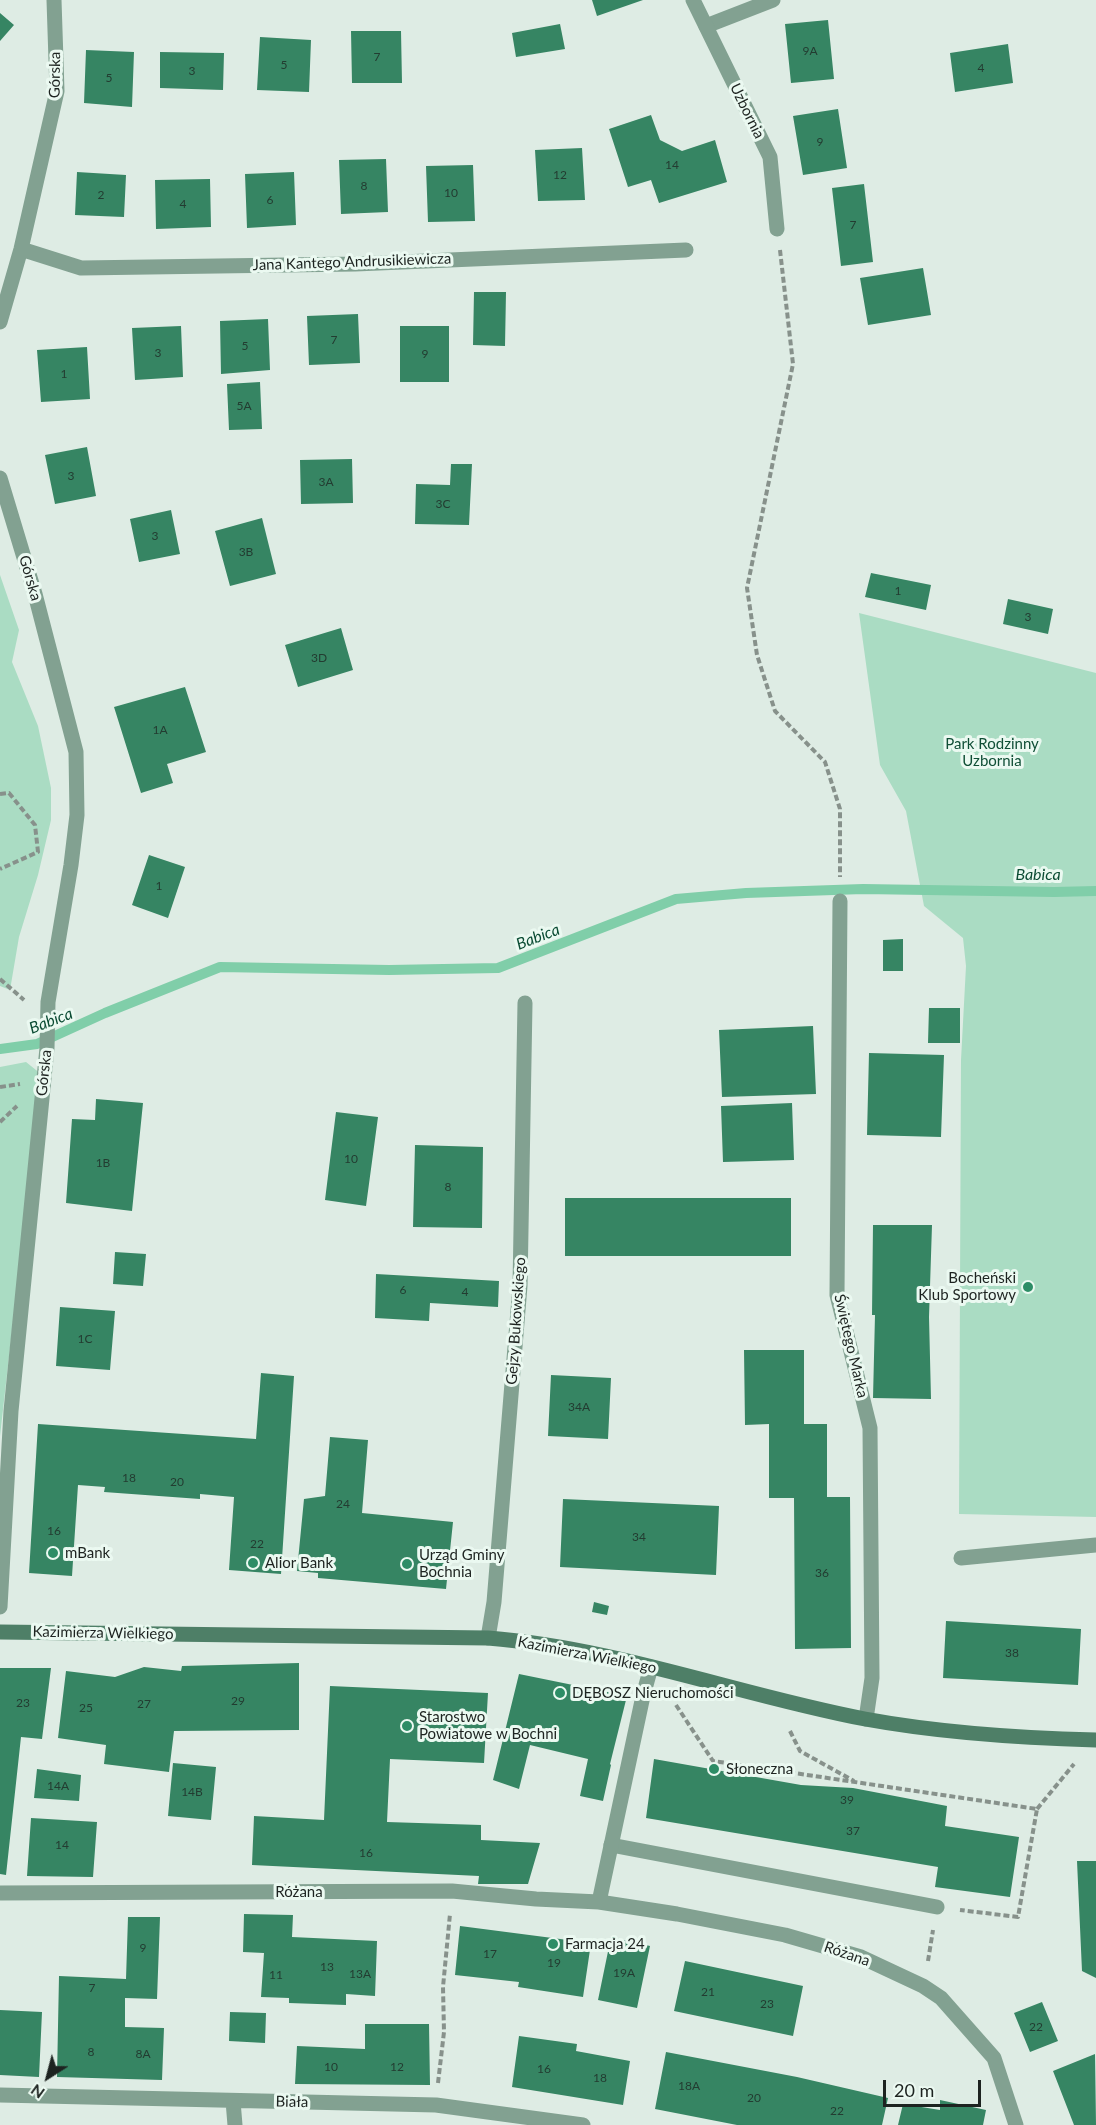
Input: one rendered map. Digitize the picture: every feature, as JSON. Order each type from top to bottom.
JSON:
[{"type":"street","name":"Górska","points":[[0,322],[21,249],[57,91],[54,0]]},
{"type":"street","name":"Uzbornia","points":[[693,0],[770,157],[777,229]]},
{"type":"street","points":[[706,26],[773,0]]},
{"type":"street","name":"Jana Kantego Andrusikiewicza","points":[[21,249],[81,268],[355,264],[686,250]]},
{"type":"street","name":"Górska","points":[[0,478],[35,594],[76,752],[77,815],[47,1020],[47,1048],[11,1411],[0,1607]]},
{"type":"street","name":"Świętego Marka","points":[[840,901],[837,1295],[870,1428],[872,1678],[866,1719]]},
{"type":"street","name":"Gejzy Bukowskiego","points":[[488,1638],[494,1602],[520,1286],[525,1003]]},
{"type":"street","points":[[961,1557],[1096,1545]]},
{"type":"street","name":"Kazimierza Wielkiego","points":[[0,1632],[488,1638],[548,1645],[651,1667],[866,1719],[960,1732],[1096,1740]]},
{"type":"street","points":[[598,1902],[651,1667]]},
{"type":"street","points":[[611,1845],[937,1907]]},
{"type":"street","name":"Różana","points":[[0,1893],[452,1891],[598,1902],[677,1914],[785,1935],[861,1957],[923,1986],[941,1998],[994,2058],[1016,2125]]},
{"type":"street","name":"Biała","points":[[0,2095],[436,2105],[583,2125]]},
{"type":"street","points":[[233,2101],[235,2125]]},
{"type":"path","points":[[777,229],[793,364],[747,588],[757,655],[775,711],[825,762],[840,809],[840,868]]},
{"type":"path","points":[[0,794],[9,792],[35,825],[38,852],[0,869]]},
{"type":"path","points":[[676,1705],[713,1761],[1037,1809]]},
{"type":"path","points":[[790,1731],[800,1751],[857,1783]]},
{"type":"path","points":[[923,1986],[937,1907],[1018,1917],[1037,1809],[1074,1764]]},
{"type":"path","points":[[436,2105],[444,2032],[443,1987],[452,1891]]},
{"type":"green space","points":[[0,575],[19,630],[12,662],[38,726],[51,788],[51,820],[38,875],[19,937],[10,990],[0,986]]},
{"type":"green space","name":"Park Rodzinny Uzbornia","points":[[859,613],[1096,673],[1096,1517],[959,1514],[961,1060],[966,966],[963,938],[924,906],[906,811],[880,765]]},
{"type":"green space","points":[[26,1062],[41,1074],[0,1436],[0,1067]]},
{"type":"building","points":[[592,0],[643,0],[597,16]]},
{"type":"building","points":[[0,13],[14,25],[0,41]]},
{"type":"building","points":[[828,20],[834,79],[791,83],[785,24]]},
{"type":"building","points":[[560,24],[565,49],[516,57],[512,33]]},
{"type":"building","points":[[351,31],[401,31],[402,83],[352,83]]},
{"type":"building","points":[[260,37],[311,40],[309,92],[257,90]]},
{"type":"building","points":[[1008,44],[1013,83],[955,92],[950,53]]},
{"type":"building","points":[[86,50],[134,52],[132,107],[84,103]]},
{"type":"building","points":[[160,52],[224,53],[223,90],[160,88]]},
{"type":"building","points":[[838,109],[847,168],[803,175],[793,116]]},
{"type":"building","points":[[651,115],[660,140],[682,151],[715,140],[727,182],[659,203],[651,180],[628,187],[609,129]]},
{"type":"building","points":[[582,148],[585,200],[538,201],[535,150]]},
{"type":"building","points":[[386,159],[388,212],[341,214],[339,160]]},
{"type":"building","points":[[473,165],[475,221],[428,222],[426,166]]},
{"type":"building","points":[[77,172],[126,175],[124,217],[75,215]]},
{"type":"building","points":[[294,172],[296,225],[247,228],[245,174]]},
{"type":"building","points":[[210,179],[211,227],[156,229],[155,180]]},
{"type":"building","points":[[864,184],[873,262],[841,266],[832,188]]},
{"type":"building","points":[[923,268],[931,315],[868,325],[860,278]]},
{"type":"building","points":[[474,292],[506,292],[505,346],[473,345]]},
{"type":"building","points":[[358,314],[360,363],[309,365],[307,316]]},
{"type":"building","points":[[268,319],[270,370],[221,374],[220,321]]},
{"type":"building","points":[[181,326],[183,377],[135,380],[132,328]]},
{"type":"building","points":[[400,326],[449,326],[449,382],[400,382]]},
{"type":"building","points":[[87,347],[90,399],[41,402],[37,350]]},
{"type":"building","points":[[260,382],[262,429],[229,430],[227,384]]},
{"type":"building","points":[[87,447],[96,496],[55,504],[45,455]]},
{"type":"building","points":[[352,459],[353,503],[301,504],[300,460]]},
{"type":"building","points":[[451,464],[472,464],[469,525],[415,524],[416,484],[450,485]]},
{"type":"building","points":[[171,510],[180,554],[139,562],[130,519]]},
{"type":"building","points":[[262,518],[276,574],[230,586],[215,531]]},
{"type":"building","points":[[871,573],[931,585],[926,610],[865,597]]},
{"type":"building","points":[[1008,599],[1053,609],[1048,634],[1003,624]]},
{"type":"building","points":[[341,628],[353,670],[298,687],[285,645]]},
{"type":"building","points":[[185,687],[206,752],[167,764],[173,783],[141,793],[114,707]]},
{"type":"building","points":[[149,855],[185,867],[168,918],[132,905]]},
{"type":"building","points":[[903,939],[903,971],[883,971],[883,940]]},
{"type":"building","points":[[929,1008],[960,1008],[960,1043],[928,1043]]},
{"type":"building","points":[[813,1026],[816,1094],[722,1097],[719,1030]]},
{"type":"building","points":[[869,1053],[944,1055],[941,1137],[867,1135]]},
{"type":"building","points":[[96,1099],[143,1103],[132,1211],[66,1203],[72,1119],[95,1120]]},
{"type":"building","points":[[792,1103],[794,1160],[723,1162],[721,1106]]},
{"type":"building","points":[[336,1112],[378,1117],[366,1206],[325,1200]]},
{"type":"building","points":[[415,1145],[483,1147],[482,1228],[413,1227]]},
{"type":"building","points":[[565,1198],[791,1198],[791,1256],[565,1256]]},
{"type":"building","points":[[873,1225],[932,1225],[929,1317],[931,1399],[873,1398],[875,1315],[872,1315]]},
{"type":"building","points":[[115,1252],[146,1254],[143,1286],[113,1284]]},
{"type":"building","points":[[376,1274],[499,1281],[498,1307],[430,1303],[429,1321],[375,1318]]},
{"type":"building","points":[[60,1307],[115,1311],[110,1370],[56,1366]]},
{"type":"building","points":[[744,1350],[804,1350],[804,1424],[827,1424],[827,1497],[850,1497],[851,1648],[795,1649],[794,1498],[769,1498],[769,1424],[745,1425]]},
{"type":"building","points":[[261,1373],[294,1376],[281,1574],[229,1570],[234,1497],[200,1494],[200,1499],[104,1492],[105,1487],[78,1485],[72,1576],[29,1573],[38,1424],[256,1439]]},
{"type":"building","points":[[551,1375],[611,1378],[608,1439],[548,1436]]},
{"type":"building","points":[[330,1437],[368,1440],[362,1513],[453,1522],[446,1589],[318,1578],[318,1573],[297,1571],[304,1499],[325,1496]]},
{"type":"building","points":[[563,1499],[719,1506],[716,1575],[560,1567]]},
{"type":"building","points":[[594,1602],[609,1606],[607,1615],[592,1612]]},
{"type":"building","points":[[946,1621],[1081,1629],[1078,1685],[943,1678]]},
{"type":"building","points":[[299,1663],[299,1730],[174,1731],[169,1772],[104,1764],[106,1745],[58,1738],[66,1671],[115,1677],[144,1667],[181,1671],[182,1666]]},
{"type":"building","points":[[0,1668],[51,1668],[42,1739],[21,1737],[6,1875],[0,1874]]},
{"type":"building","points":[[519,1674],[627,1696],[603,1801],[580,1796],[588,1759],[530,1745],[519,1789],[493,1780]]},
{"type":"building","points":[[330,1686],[488,1693],[484,1763],[390,1759],[387,1822],[481,1825],[481,1840],[540,1843],[528,1884],[478,1884],[479,1876],[252,1865],[254,1816],[324,1820]]},
{"type":"building","points":[[654,1759],[801,1785],[853,1788],[947,1806],[945,1826],[1019,1837],[1010,1897],[935,1887],[938,1867],[646,1818]]},
{"type":"building","points":[[173,1763],[216,1767],[211,1820],[168,1816]]},
{"type":"building","points":[[37,1769],[81,1775],[79,1801],[34,1798]]},
{"type":"building","points":[[31,1818],[97,1822],[93,1877],[27,1876]]},
{"type":"building","points":[[1077,1861],[1096,1861],[1096,1978],[1082,1971]]},
{"type":"building","points":[[244,1914],[293,1915],[292,1937],[377,1941],[375,1996],[346,1994],[346,2005],[289,2003],[289,1998],[261,1997],[264,1953],[243,1952]]},
{"type":"building","points":[[128,1917],[160,1917],[157,1999],[125,1998],[125,2027],[164,2028],[162,2080],[57,2077],[59,1976],[126,1979]]},
{"type":"building","points":[[460,1926],[591,1943],[583,1997],[518,1987],[519,1982],[455,1975]]},
{"type":"building","points":[[611,1937],[650,1946],[637,2008],[598,2000]]},
{"type":"building","points":[[685,1961],[803,1986],[793,2036],[674,2011]]},
{"type":"building","points":[[1042,2002],[1058,2041],[1030,2052],[1014,2013]]},
{"type":"building","points":[[0,2010],[42,2012],[39,2077],[0,2075]]},
{"type":"building","points":[[230,2012],[266,2013],[265,2043],[229,2041]]},
{"type":"building","points":[[365,2024],[429,2024],[430,2085],[295,2084],[297,2046],[365,2049]]},
{"type":"building","points":[[519,2036],[577,2044],[576,2051],[630,2061],[623,2105],[512,2087]]},
{"type":"building","points":[[666,2052],[797,2077],[888,2098],[882,2125],[737,2125],[655,2109]]},
{"type":"building","points":[[1095,2054],[1096,2125],[1074,2125],[1053,2071]]},
{"type":"building","points":[[940,2100],[986,2110],[983,2125],[898,2125],[903,2104],[940,2110]]},
{"type":"waterway","name":"Babica","points":[[0,1049],[37,1044],[105,1013],[220,967],[389,970],[498,968],[676,899],[746,893],[863,889],[1096,891]]},
{"type":"place","name":"Bocheński Klub Sportowy","points":[[1028,1287]]},
{"type":"place","name":"mBank","points":[[53,1553]]},
{"type":"place","name":"Alior Bank","points":[[253,1563]]},
{"type":"place","name":"Urząd Gminy Bochnia","points":[[407,1564]]},
{"type":"place","name":"DĘBOSZ Nieruchomości","points":[[560,1693]]},
{"type":"place","name":"Starostwo Powiatowe w Bochni","points":[[407,1726]]},
{"type":"place","name":"Słoneczna","points":[[714,1769]]},
{"type":"place","name":"Farmacja 24","points":[[553,1944]]}]
